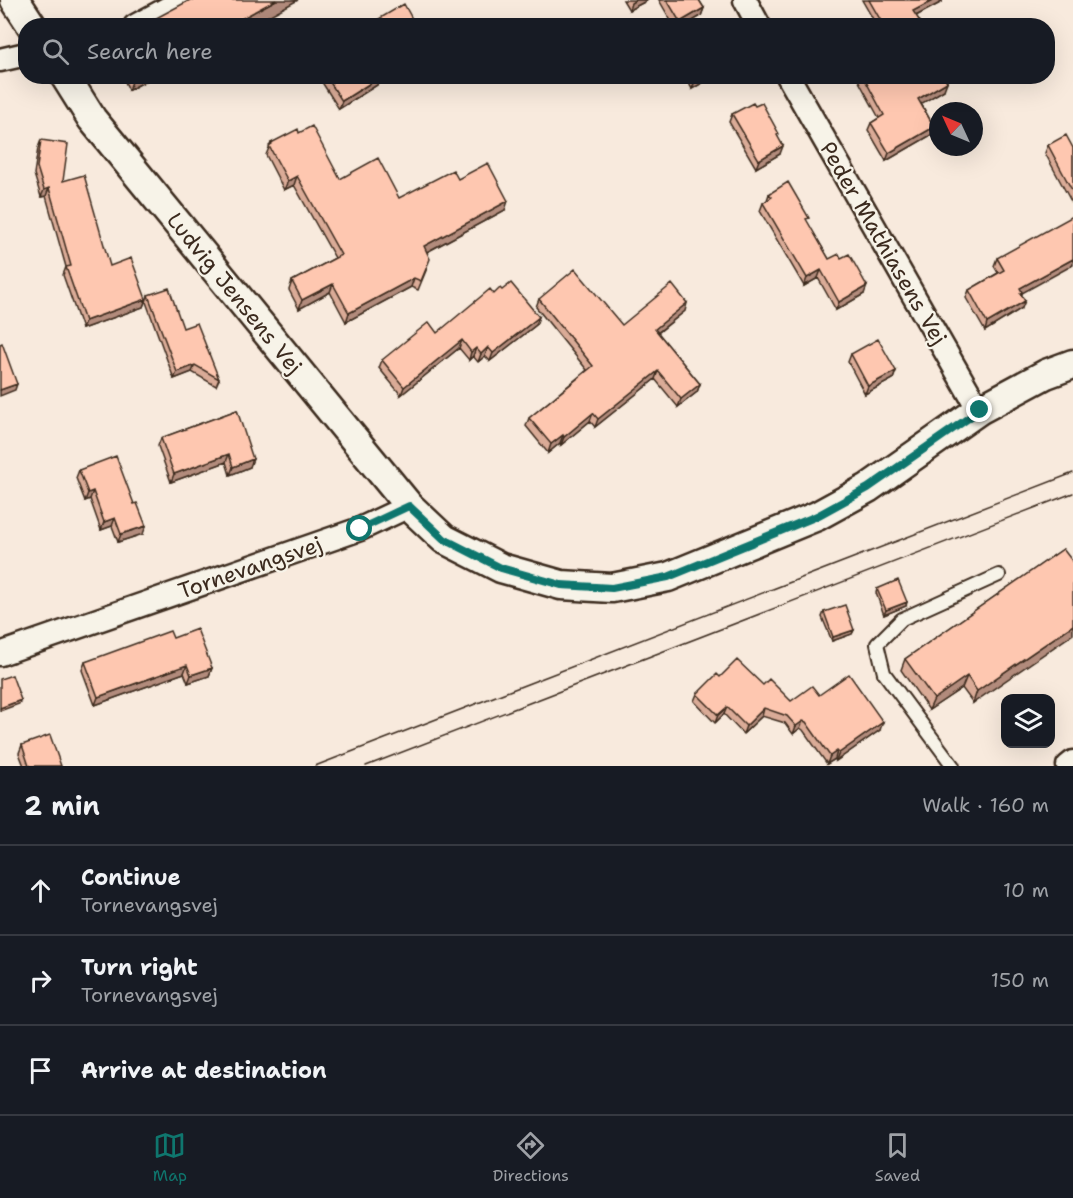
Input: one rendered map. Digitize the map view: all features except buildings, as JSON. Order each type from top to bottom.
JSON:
[{"type":"street","points":[[15,0],[27,18]]},
{"type":"street","points":[[150,18],[183,0]]},
{"type":"street","points":[[745,0],[755,18]]},
{"type":"street","points":[[0,60],[18,56]]},
{"type":"street","name":"Ludvig Jensens Vej","points":[[70,84],[92,118],[409,506]]},
{"type":"street","name":"Peder Mathiasens Vej","points":[[793,84],[980,410]]},
{"type":"street","points":[[409,506],[444,539],[501,568],[561,585],[612,588],[668,577],[817,516],[868,488],[980,410],[1046,374],[1073,364]]},
{"type":"street","name":"Tornevangsvej","points":[[0,654],[360,529],[409,506]]},
{"type":"street","points":[[1068,766],[1073,762]]},
{"type":"lane","points":[[953,766],[884,673],[877,644],[902,619],[999,575]]},
{"type":"tram line","points":[[315,766],[1073,473]]},
{"type":"tram line","points":[[366,766],[1073,493]]},
{"type":"route","points":[[360,529],[409,506],[444,539],[501,568],[561,585],[612,588],[668,577],[817,516],[868,488],[980,410]]}]
